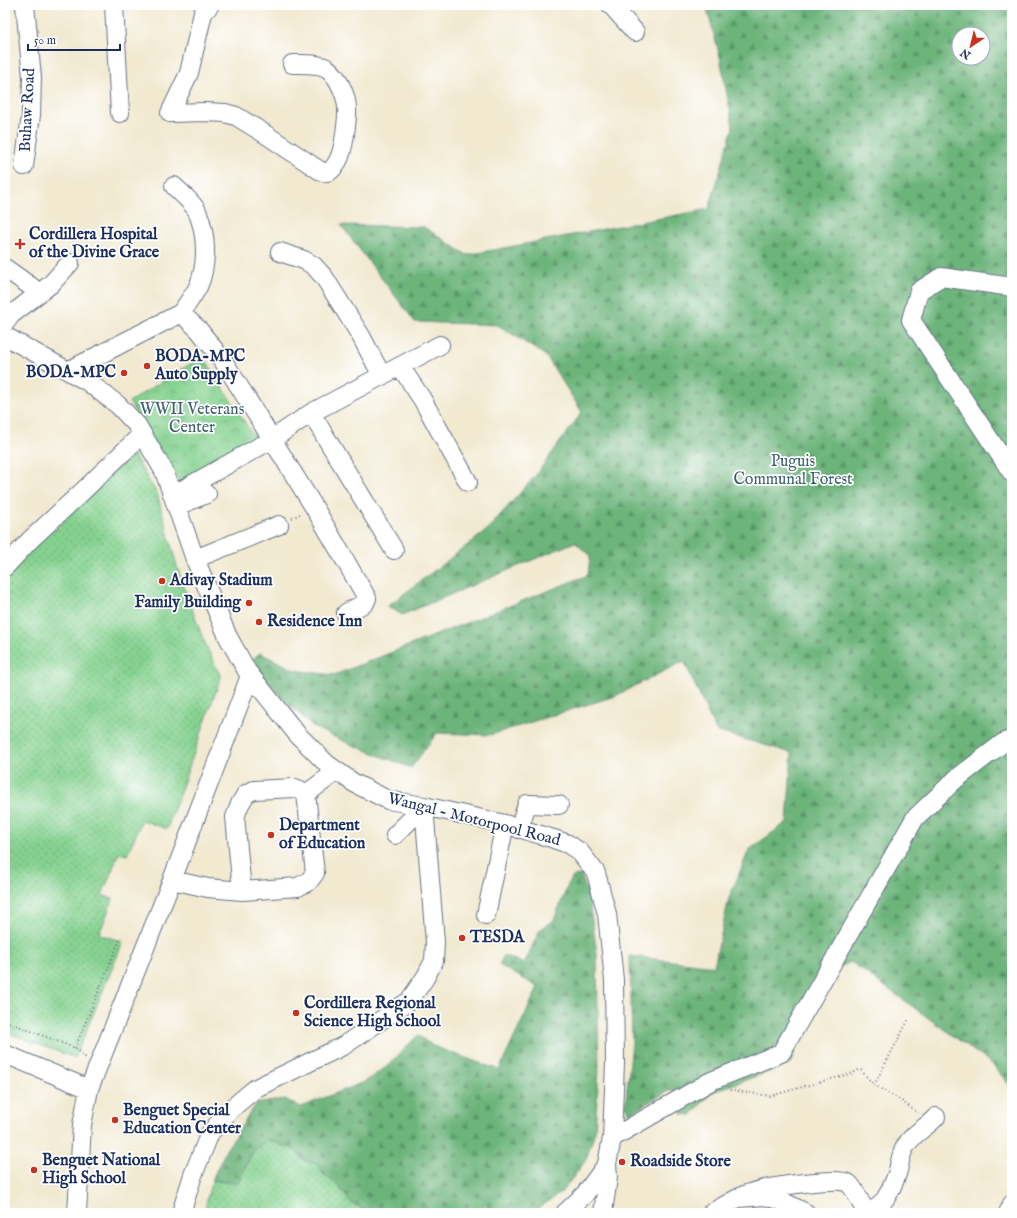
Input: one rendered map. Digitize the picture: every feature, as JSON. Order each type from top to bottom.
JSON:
[{"type":"street","name":"Buhaw Road","points":[[24,166],[30,115],[32,77],[26,5]]},
{"type":"street","points":[[114,5],[120,113]]},
{"type":"street","points":[[210,5],[203,14],[189,73],[170,113],[206,112],[225,113],[236,116],[319,170],[329,172],[332,170],[341,153],[345,130],[347,107],[341,84],[328,68],[313,64],[292,64]]},
{"type":"street","points":[[611,5],[635,32]]},
{"type":"street","points":[[68,371],[181,313],[198,287],[203,272],[205,243],[202,226],[196,210],[174,186]]},
{"type":"street","points":[[280,252],[304,260],[314,266],[324,277],[361,336],[382,376]]},
{"type":"street","points":[[5,323],[11,315],[51,284],[70,263]]},
{"type":"street","points":[[5,268],[33,288]]},
{"type":"street","points":[[1012,287],[940,277],[919,291],[911,320],[1012,473]]},
{"type":"street","points":[[181,313],[199,330],[224,362],[314,507],[367,598],[365,603],[346,613]]},
{"type":"street","name":"Wangal - Motorpool Road","points":[[5,336],[88,382],[118,405],[137,425],[164,471],[195,560],[228,637],[250,676],[297,734],[328,764],[354,783],[388,800],[424,806],[512,826],[568,844],[580,852],[596,873],[607,914],[614,980],[615,1063],[612,1138],[607,1164],[585,1194],[565,1213]]},
{"type":"street","points":[[175,500],[272,440],[311,413],[440,344]]},
{"type":"street","points":[[400,366],[422,399],[468,482]]},
{"type":"street","points":[[311,413],[394,550]]},
{"type":"street","points":[[5,567],[30,540],[142,434]]},
{"type":"street","points":[[175,500],[207,494]]},
{"type":"street","points":[[195,560],[279,525]]},
{"type":"street","points":[[77,1213],[82,1125],[89,1089],[172,880],[250,676]]},
{"type":"street","points":[[612,1138],[711,1081],[780,1053],[915,818],[956,779],[1003,743],[1012,739]]},
{"type":"street","points":[[306,794],[337,771]]},
{"type":"street","points":[[172,880],[208,888],[242,891],[298,887],[309,881],[315,873],[306,794],[300,790],[295,788],[254,790],[246,794],[240,804],[235,817],[242,891]]},
{"type":"street","points":[[486,915],[512,826],[527,804],[559,806]]},
{"type":"street","points":[[395,835],[424,806]]},
{"type":"street","points":[[181,1213],[193,1174],[210,1133],[231,1109],[256,1088],[343,1046],[409,1001],[425,978],[434,961],[435,942],[424,806]]},
{"type":"street","points":[[5,1054],[89,1089]]},
{"type":"street","points":[[711,1213],[750,1193],[817,1181],[841,1181],[848,1183],[865,1209],[870,1211],[874,1210],[884,1200],[892,1185],[904,1148],[911,1138],[933,1120]]},
{"type":"street","points":[[603,1213],[608,1177],[607,1164]]},
{"type":"street","points":[[738,1198],[765,1196],[784,1202],[806,1213]]},
{"type":"street","points":[[1008,1213],[1012,1204]]},
{"type":"path","points":[[279,525],[314,507]]},
{"type":"path","points":[[75,1048],[121,937]]},
{"type":"path","points":[[874,1085],[909,1019]]},
{"type":"path","points":[[5,1021],[75,1048],[97,1068]]},
{"type":"path","points":[[711,1081],[730,1090],[770,1096],[853,1074],[860,1069],[874,1085],[933,1120]]},
{"type":"green space","name":"Puguis Communal Forest","points":[[706,5],[1012,5],[1012,1088],[992,1064],[851,962],[825,973],[790,1064],[712,1092],[691,1115],[682,1114],[676,1092],[670,1090],[633,1112],[629,1112],[625,1107],[632,1043],[630,956],[714,966],[729,898],[749,850],[787,822],[792,753],[716,731],[684,661],[615,696],[490,735],[437,733],[411,768],[350,744],[313,727],[283,699],[249,662],[260,653],[295,670],[334,675],[588,575],[590,556],[575,542],[402,615],[388,606],[486,531],[536,475],[582,412],[546,356],[498,325],[415,322],[341,225],[424,227],[467,255],[709,209],[733,127],[720,57]]},
{"type":"green space","name":"WWII Veterans Center","points":[[203,356],[254,437],[180,483],[129,402]]},
{"type":"green space","points":[[133,454],[157,494],[179,573],[203,639],[221,677],[167,829],[142,820],[127,855],[119,853],[102,895],[113,899],[99,934],[123,942],[75,1058],[5,1032],[5,581],[16,560]]},
{"type":"green space","points":[[576,875],[581,876],[588,893],[597,953],[599,1069],[595,1131],[586,1160],[561,1193],[531,1213],[490,1213],[487,1206],[472,1213],[370,1213],[350,1202],[338,1185],[324,1175],[317,1164],[303,1160],[293,1149],[267,1139],[252,1153],[239,1181],[233,1183],[212,1180],[226,1150],[256,1104],[285,1099],[301,1107],[364,1082],[388,1066],[418,1035],[433,1046],[499,1070],[538,987],[499,965],[504,955],[524,964],[540,930],[554,920],[570,880]]},
{"type":"green space","points":[[266,1139],[293,1149],[303,1160],[317,1164],[324,1175],[338,1185],[350,1202],[370,1213],[205,1213],[212,1180],[232,1183],[239,1181],[252,1153]]},
{"type":"place","name":"Cordillera Hospital of the Divine Grace","points":[[20,244]]},
{"type":"place","name":"BODA-MPC Auto Supply","points":[[147,366]]},
{"type":"place","name":"BODA-MPC","points":[[124,373]]},
{"type":"place","name":"Adivay Stadium","points":[[162,581]]},
{"type":"place","name":"Family Building","points":[[249,603]]},
{"type":"place","name":"Residence Inn","points":[[259,622]]},
{"type":"place","name":"Department of Education","points":[[271,835]]},
{"type":"place","name":"TESDA","points":[[462,938]]},
{"type":"place","name":"Cordillera Regional Science High School","points":[[296,1013]]},
{"type":"place","name":"Benguet Special Education Center","points":[[115,1120]]},
{"type":"place","name":"Roadside Store","points":[[622,1162]]},
{"type":"place","name":"Benguet National High School","points":[[34,1170]]}]
